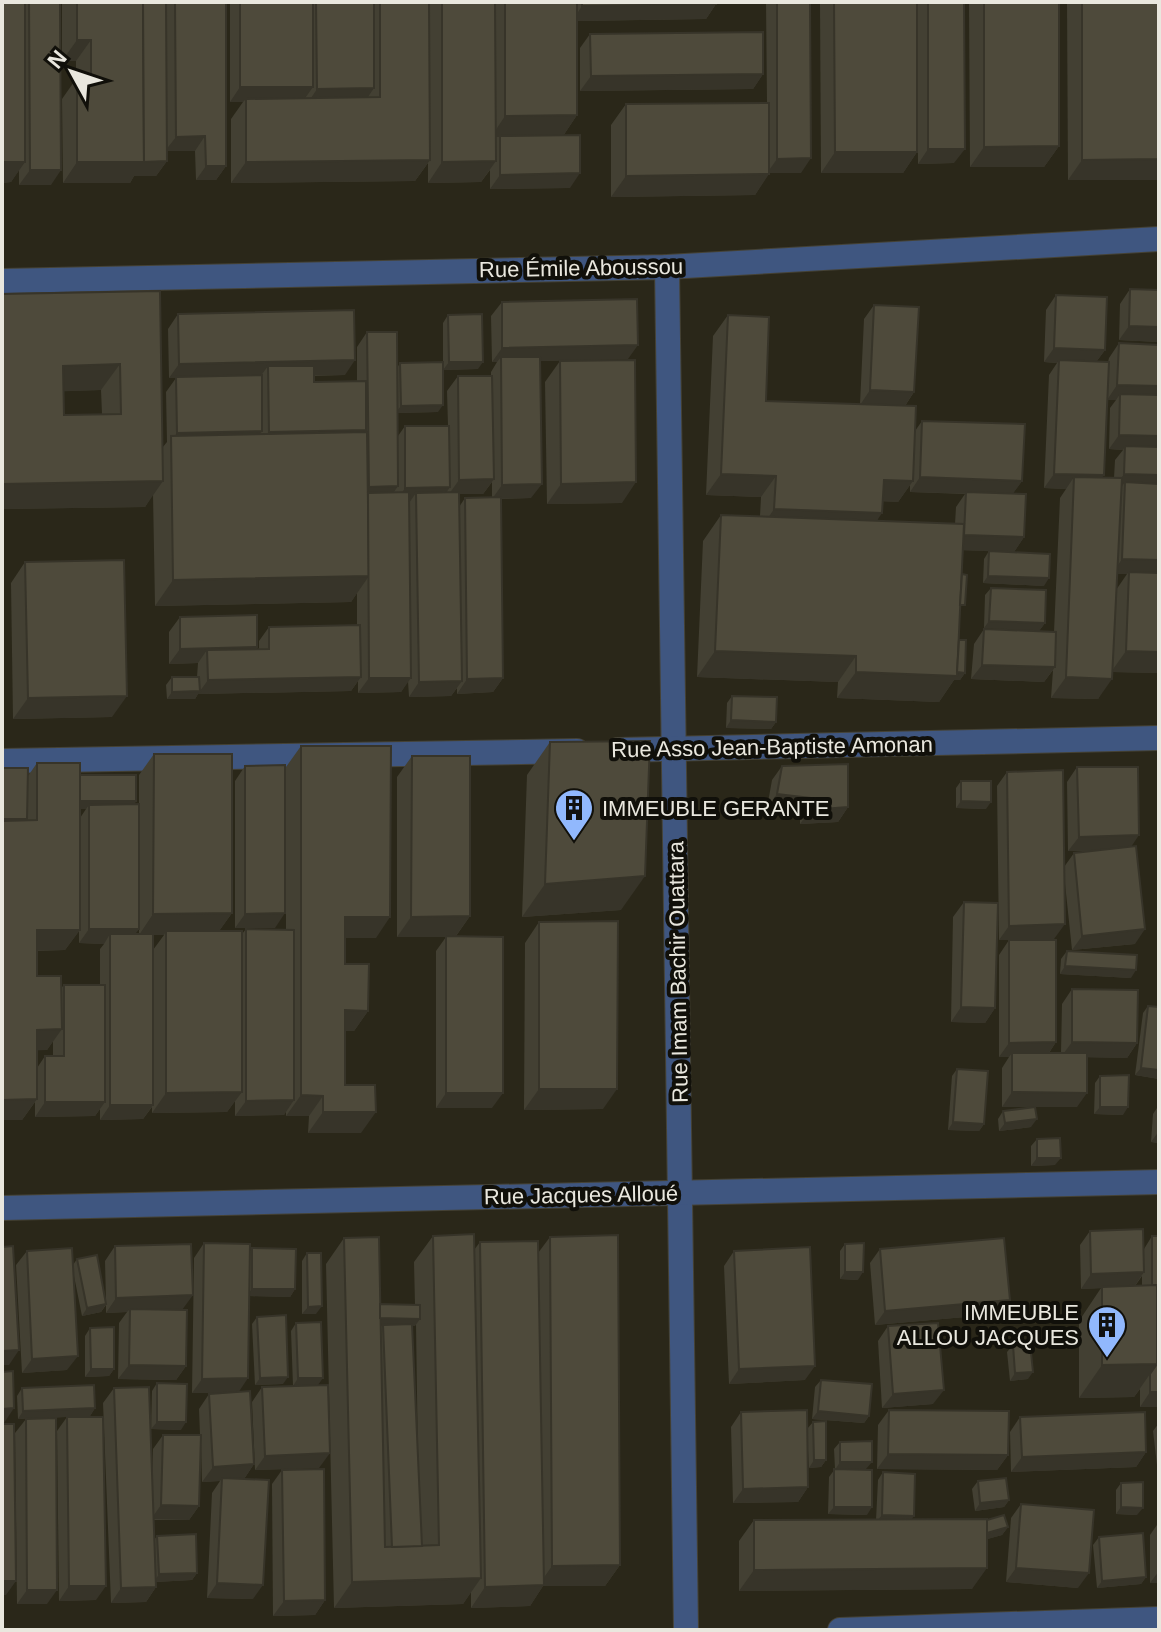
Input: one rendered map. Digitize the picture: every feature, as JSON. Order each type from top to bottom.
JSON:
[{"type":"street","name":"Rue Émile Aboussou","points":[[2,281],[667,267],[1159,239]]},
{"type":"street","name":"Rue Imam Bachir Ouattara","points":[[667,267],[686,1630]]},
{"type":"street","name":"Rue Asso Jean-Baptiste Amonan","points":[[2,761],[1159,738]]},
{"type":"street","name":"Rue Jacques Alloué","points":[[2,1208],[1159,1182]]},
{"type":"street","points":[[840,1630],[1159,1619]]},
{"type":"building","points":[[2,2],[25,2],[25,162],[2,162]]},
{"type":"building","points":[[29,2],[60,2],[61,170],[30,170]]},
{"type":"building","points":[[77,2],[143,2],[144,162],[77,162],[77,78],[91,78],[91,40],[77,40]]},
{"type":"building","points":[[143,2],[166,2],[167,161],[144,162]]},
{"type":"building","points":[[175,2],[226,2],[226,166],[206,166],[205,136],[176,137]]},
{"type":"building","points":[[240,2],[313,2],[313,87],[240,87]]},
{"type":"building","points":[[316,2],[374,2],[374,88],[317,89]]},
{"type":"building","points":[[380,2],[429,2],[430,160],[246,162],[246,99],[380,97]]},
{"type":"building","points":[[442,2],[495,2],[496,161],[442,162]]},
{"type":"building","points":[[505,2],[577,2],[577,115],[505,116]]},
{"type":"building","points":[[582,2],[716,2],[716,4],[582,6]]},
{"type":"building","points":[[777,2],[810,2],[811,158],[777,159]]},
{"type":"building","points":[[834,2],[917,2],[917,152],[835,152]]},
{"type":"building","points":[[928,2],[964,2],[965,149],[928,149]]},
{"type":"building","points":[[984,2],[1059,2],[1059,146],[984,147]]},
{"type":"building","points":[[1082,2],[1159,2],[1159,159],[1082,160]]},
{"type":"building","points":[[763,32],[763,74],[591,76],[590,34]]},
{"type":"building","points":[[769,103],[769,174],[626,176],[626,104]]},
{"type":"building","points":[[580,135],[580,173],[500,175],[500,136]]},
{"type":"building","points":[[1130,289],[1159,290],[1159,327],[1129,326]]},
{"type":"building","points":[[160,291],[163,481],[2,484],[2,294]],"holes":[[[120,364],[121,414],[64,415],[63,366]]]},
{"type":"building","points":[[1056,295],[1107,297],[1105,350],[1054,348]]},
{"type":"building","points":[[637,299],[638,345],[502,348],[502,302]]},
{"type":"building","points":[[874,305],[919,307],[914,392],[870,390]]},
{"type":"building","points":[[354,310],[355,360],[179,364],[178,314]]},
{"type":"building","points":[[482,314],[483,362],[449,362],[448,315]]},
{"type":"building","points":[[728,315],[769,317],[766,401],[916,406],[913,481],[884,480],[882,513],[774,509],[776,476],[721,474]]},
{"type":"building","points":[[367,332],[397,332],[398,486],[369,487]]},
{"type":"building","points":[[1119,343],[1159,345],[1159,386],[1117,385]]},
{"type":"building","points":[[501,357],[540,357],[542,484],[502,485]]},
{"type":"building","points":[[635,360],[636,482],[561,484],[560,361]]},
{"type":"building","points":[[1059,360],[1109,362],[1104,475],[1054,474]]},
{"type":"building","points":[[443,362],[443,405],[401,406],[400,363]]},
{"type":"building","points":[[268,366],[314,366],[314,382],[366,381],[366,430],[269,432]]},
{"type":"building","points":[[262,375],[262,431],[177,433],[176,377]]},
{"type":"building","points":[[458,376],[492,376],[494,479],[459,480]]},
{"type":"building","points":[[1120,394],[1159,395],[1159,436],[1119,435]]},
{"type":"building","points":[[922,421],[1025,424],[1022,481],[920,477]]},
{"type":"building","points":[[405,426],[449,426],[450,487],[405,488]]},
{"type":"building","points":[[367,432],[369,576],[173,580],[171,436]]},
{"type":"building","points":[[1125,446],[1159,447],[1159,475],[1124,474]]},
{"type":"building","points":[[1074,477],[1122,478],[1112,679],[1066,677]]},
{"type":"building","points":[[1125,482],[1159,484],[1159,560],[1122,559]]},
{"type":"building","points":[[409,492],[411,678],[369,678],[368,493]]},
{"type":"building","points":[[459,492],[462,681],[419,682],[416,493]]},
{"type":"building","points":[[966,492],[1026,494],[1024,537],[964,535]]},
{"type":"building","points":[[501,497],[503,678],[467,679],[465,498]]},
{"type":"building","points":[[721,515],[964,524],[957,676],[856,672],[856,656],[715,651]]},
{"type":"building","points":[[989,551],[1050,554],[1049,578],[988,576]]},
{"type":"building","points":[[124,560],[127,696],[28,698],[25,562]]},
{"type":"building","points":[[1129,572],[1159,573],[1159,652],[1126,651]]},
{"type":"building","points":[[962,574],[967,575],[965,605],[960,605]]},
{"type":"building","points":[[991,588],[1046,590],[1045,623],[989,621]]},
{"type":"building","points":[[257,615],[257,647],[180,649],[180,617]]},
{"type":"building","points":[[360,625],[361,677],[208,680],[207,650],[269,649],[269,627]]},
{"type":"building","points":[[984,629],[1056,632],[1055,667],[982,665]]},
{"type":"building","points":[[959,640],[966,640],[965,673],[957,672]]},
{"type":"building","points":[[172,677],[199,677],[200,691],[172,692]]},
{"type":"building","points":[[732,696],[777,697],[776,722],[731,720]]},
{"type":"building","points":[[650,741],[645,876],[545,884],[550,742]]},
{"type":"building","points":[[301,746],[391,746],[390,917],[345,917],[345,964],[369,964],[368,1011],[345,1010],[345,1085],[375,1085],[376,1112],[323,1112],[323,1096],[301,1095]]},
{"type":"building","points":[[154,754],[232,754],[232,913],[153,914]]},
{"type":"building","points":[[412,756],[470,756],[470,916],[411,917]]},
{"type":"building","points":[[37,763],[80,763],[80,930],[37,930],[37,976],[61,976],[62,1029],[37,1030],[37,1099],[2,1100],[2,821],[37,820]]},
{"type":"building","points":[[848,764],[848,807],[810,810],[810,798],[777,794],[782,766]]},
{"type":"building","points":[[285,765],[285,913],[245,914],[245,766]]},
{"type":"building","points":[[1077,767],[1138,767],[1139,835],[1079,837]]},
{"type":"building","points":[[2,768],[28,768],[27,819],[2,819]]},
{"type":"building","points":[[1063,770],[1065,924],[1009,926],[1007,772]]},
{"type":"building","points":[[80,775],[136,775],[136,801],[80,801]]},
{"type":"building","points":[[961,781],[991,781],[991,802],[961,801]]},
{"type":"building","points":[[139,804],[139,929],[89,929],[89,805]]},
{"type":"building","points":[[1136,846],[1145,929],[1082,936],[1074,853]]},
{"type":"building","points":[[964,902],[998,903],[995,1008],[961,1007]]},
{"type":"building","points":[[618,921],[617,1089],[539,1089],[539,922]]},
{"type":"building","points":[[246,929],[294,930],[294,1100],[246,1101]]},
{"type":"building","points":[[166,931],[242,931],[242,1092],[166,1093]]},
{"type":"building","points":[[110,934],[153,934],[153,1105],[110,1105]]},
{"type":"building","points":[[446,936],[503,937],[503,1093],[446,1093]]},
{"type":"building","points":[[1009,940],[1056,940],[1056,1042],[1009,1043]]},
{"type":"building","points":[[1067,951],[1137,955],[1136,970],[1065,966]]},
{"type":"building","points":[[64,985],[105,985],[105,1102],[45,1102],[45,1056],[64,1056]]},
{"type":"building","points":[[1072,989],[1138,990],[1137,1043],[1072,1042]]},
{"type":"building","points":[[1148,1006],[1159,1007],[1159,1070],[1141,1068]]},
{"type":"building","points":[[1012,1053],[1087,1053],[1087,1093],[1012,1092]]},
{"type":"building","points":[[957,1069],[988,1071],[984,1124],[953,1122]]},
{"type":"building","points":[[1129,1075],[1128,1107],[1100,1107],[1100,1076]]},
{"type":"building","points":[[1035,1107],[1037,1119],[1005,1123],[1003,1111]]},
{"type":"building","points":[[1060,1138],[1061,1158],[1037,1158],[1037,1139]]},
{"type":"building","points":[[1143,1229],[1144,1272],[1091,1274],[1090,1231]]},
{"type":"building","points":[[474,1234],[481,1578],[352,1582],[344,1238],[379,1237],[385,1547],[439,1545],[433,1236]]},
{"type":"building","points":[[618,1235],[620,1565],[552,1566],[550,1237]]},
{"type":"building","points":[[1152,1236],[1159,1236],[1159,1392],[1150,1392],[1150,1374],[1157,1364],[1157,1285],[1152,1285]]},
{"type":"building","points":[[1004,1238],[1010,1300],[885,1311],[880,1249]]},
{"type":"building","points":[[538,1241],[544,1585],[485,1587],[480,1242]]},
{"type":"building","points":[[204,1243],[250,1244],[248,1378],[202,1379]]},
{"type":"building","points":[[864,1243],[863,1272],[845,1272],[845,1244]]},
{"type":"building","points":[[191,1244],[193,1295],[116,1298],[115,1246]]},
{"type":"building","points":[[13,1246],[19,1350],[2,1351],[2,1247]]},
{"type":"building","points":[[810,1247],[815,1366],[739,1369],[734,1251]]},
{"type":"building","points":[[72,1248],[78,1356],[32,1359],[27,1251]]},
{"type":"building","points":[[252,1248],[296,1249],[295,1289],[252,1289]]},
{"type":"building","points":[[307,1253],[321,1253],[322,1306],[308,1307]]},
{"type":"building","points":[[97,1255],[106,1304],[87,1308],[77,1259]]},
{"type":"building","points":[[1157,1285],[1157,1364],[1102,1365],[1102,1287]]},
{"type":"building","points":[[380,1304],[420,1305],[420,1319],[380,1318]]},
{"type":"building","points":[[130,1309],[187,1310],[186,1366],[129,1365]]},
{"type":"building","points":[[286,1315],[288,1377],[260,1378],[257,1317]]},
{"type":"building","points":[[321,1322],[323,1378],[298,1378],[296,1323]]},
{"type":"building","points":[[938,1323],[944,1390],[893,1394],[888,1326]]},
{"type":"building","points":[[412,1324],[422,1546],[392,1547],[383,1325]]},
{"type":"building","points":[[114,1327],[114,1369],[91,1369],[90,1328]]},
{"type":"building","points":[[1030,1343],[1033,1372],[1015,1373],[1013,1345]]},
{"type":"building","points":[[13,1371],[14,1408],[2,1409],[2,1372]]},
{"type":"building","points":[[821,1380],[872,1384],[869,1416],[818,1411]]},
{"type":"building","points":[[157,1383],[187,1384],[186,1422],[157,1422]]},
{"type":"building","points":[[94,1385],[95,1408],[23,1411],[22,1388]]},
{"type":"building","points":[[328,1385],[330,1453],[265,1456],[262,1387]]},
{"type":"building","points":[[149,1387],[156,1587],[121,1588],[114,1388]]},
{"type":"building","points":[[250,1391],[254,1464],[213,1467],[209,1394]]},
{"type":"building","points":[[807,1410],[808,1487],[743,1489],[741,1412]]},
{"type":"building","points":[[889,1410],[1009,1411],[1008,1455],[888,1454]]},
{"type":"building","points":[[1145,1412],[1146,1452],[1022,1457],[1020,1417]]},
{"type":"building","points":[[67,1417],[103,1417],[106,1586],[69,1586]]},
{"type":"building","points":[[56,1418],[57,1590],[27,1590],[26,1419]]},
{"type":"building","points":[[826,1421],[826,1460],[814,1460],[813,1422]]},
{"type":"building","points":[[2,1424],[14,1424],[16,1581],[2,1581]]},
{"type":"building","points":[[163,1435],[201,1435],[199,1506],[161,1505]]},
{"type":"building","points":[[872,1441],[872,1462],[840,1462],[840,1442]]},
{"type":"building","points":[[324,1469],[325,1600],[284,1601],[282,1470]]},
{"type":"building","points":[[834,1469],[872,1470],[872,1507],[834,1507]]},
{"type":"building","points":[[883,1472],[915,1474],[914,1516],[882,1515]]},
{"type":"building","points":[[222,1478],[269,1480],[263,1585],[217,1583]]},
{"type":"building","points":[[1006,1478],[1009,1500],[980,1503],[978,1481]]},
{"type":"building","points":[[1143,1482],[1143,1508],[1121,1507],[1121,1483]]},
{"type":"building","points":[[1021,1504],[1094,1510],[1089,1573],[1016,1568]]},
{"type":"building","points":[[1004,1515],[1008,1527],[987,1533],[987,1520]]},
{"type":"building","points":[[987,1519],[987,1568],[754,1570],[754,1520]]},
{"type":"building","points":[[1143,1533],[1146,1577],[1102,1581],[1099,1537]]},
{"type":"building","points":[[196,1534],[197,1573],[159,1574],[157,1536]]},
{"type":"place","name":"IMMEUBLE GERANTE","points":[[574,842]]},
{"type":"place","name":"IMMEUBLE ALLOU JACQUES","points":[[1107,1359]]}]
